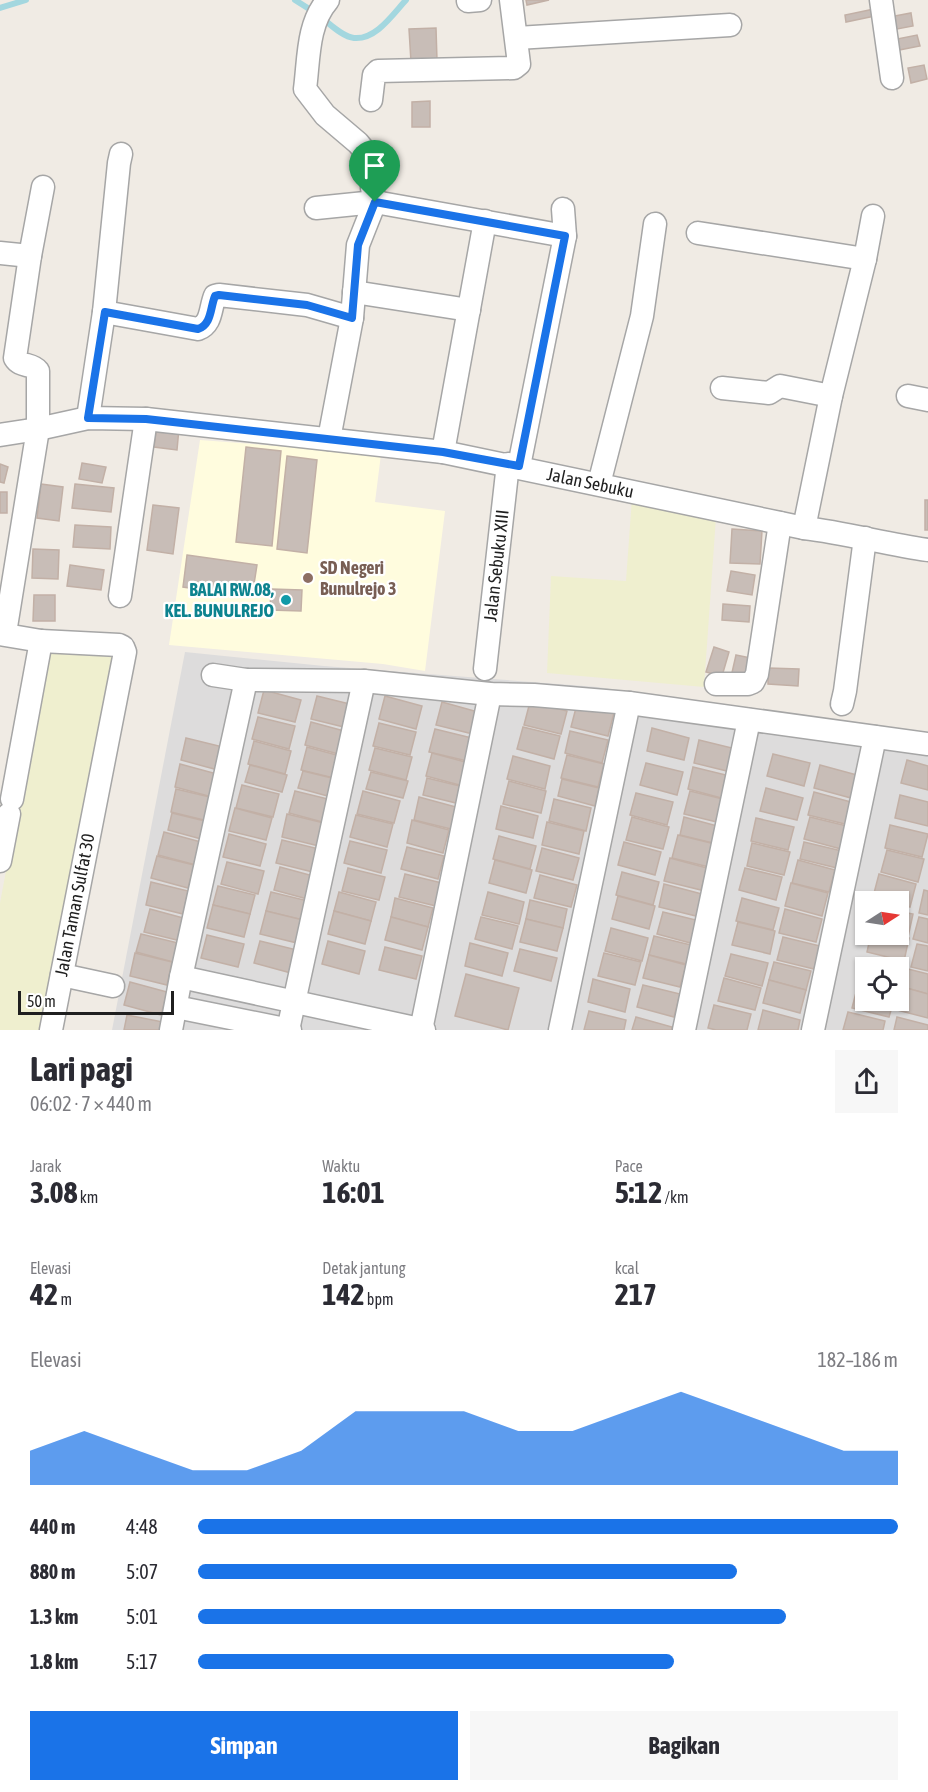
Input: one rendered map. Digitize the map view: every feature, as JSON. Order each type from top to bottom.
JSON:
[{"type":"street","points":[[371,100],[374,75],[378,71],[514,68],[519,64],[511,0]]},
{"type":"street","points":[[881,0],[892,78]]},
{"type":"street","points":[[326,2],[311,34],[306,92],[325,116],[358,143],[368,155],[372,165],[372,188],[375,202],[358,245],[352,318],[329,440]]},
{"type":"street","points":[[517,38],[730,25]]},
{"type":"street","points":[[88,418],[105,312],[118,163],[121,154]]},
{"type":"street","points":[[0,861],[41,641],[2,634],[38,429],[38,371],[20,364],[15,358],[43,187]]},
{"type":"street","points":[[316,207],[375,202],[565,236]]},
{"type":"street","name":"Jalan Sebuku XIII","points":[[485,669],[514,465],[565,236],[563,209]]},
{"type":"street","points":[[804,528],[831,396],[866,259],[873,216]]},
{"type":"street","points":[[443,452],[485,221]]},
{"type":"street","points":[[599,484],[642,316],[655,224]]},
{"type":"street","points":[[698,233],[866,259]]},
{"type":"street","points":[[0,253],[30,256]]},
{"type":"street","points":[[354,292],[469,310]]},
{"type":"street","points":[[105,312],[198,329],[208,322],[213,300],[219,295],[307,305],[352,318]]},
{"type":"street","points":[[722,388],[769,393],[780,387],[831,396]]},
{"type":"street","name":"Jalan Sebuku","points":[[0,435],[88,418],[146,419],[443,452],[514,465],[804,528],[928,550]]},
{"type":"street","points":[[120,596],[146,419]]},
{"type":"street","points":[[716,684],[748,684],[753,682],[757,674],[780,523]]},
{"type":"street","points":[[842,704],[866,538]]},
{"type":"street","name":"Jalan Taman Sulfat 30","points":[[41,641],[119,645],[125,652],[51,1030]]},
{"type":"street","points":[[213,675],[246,680],[364,681],[490,694],[629,703],[928,744]]},
{"type":"street","points":[[171,1030],[246,680]]},
{"type":"street","points":[[176,1007],[289,1030],[364,681]]},
{"type":"street","points":[[181,977],[294,1000],[422,1030],[490,694]]},
{"type":"street","points":[[560,1030],[629,703]]},
{"type":"street","points":[[684,1030],[750,720]]},
{"type":"street","points":[[813,1030],[874,737]]},
{"type":"street","points":[[62,975],[113,986]]},
{"type":"shaded area","name":"SD Negeri Bunulrejo 3","points":[[200,440],[381,454],[375,502],[445,511],[425,671],[383,664],[169,645]]},
{"type":"shaded area","points":[[185,652],[324,666],[597,687],[928,735],[928,1030],[112,1030]]},
{"type":"green space","points":[[632,498],[716,517],[704,687],[547,673],[551,576],[626,581]]},
{"type":"green space","points":[[114,647],[47,1030],[0,1030],[0,903],[47,652]]},
{"type":"building","points":[[526,0],[549,0],[527,5]]},
{"type":"building","points":[[879,8],[880,15],[846,22],[845,15]]},
{"type":"building","points":[[911,13],[913,26],[892,30],[889,17]]},
{"type":"building","points":[[436,28],[437,60],[411,62],[409,29]]},
{"type":"building","points":[[917,35],[920,46],[899,50],[897,39]]},
{"type":"building","points":[[924,65],[927,79],[911,83],[908,68]]},
{"type":"building","points":[[430,101],[430,127],[412,127],[412,102]]},
{"type":"building","points":[[157,425],[179,428],[177,450],[154,447]]},
{"type":"building","points":[[246,447],[281,451],[272,546],[236,542]]},
{"type":"building","points":[[287,456],[317,460],[307,553],[277,549]]},
{"type":"building","points":[[82,463],[106,467],[102,483],[79,479]]},
{"type":"building","points":[[0,464],[8,467],[4,483],[0,482]]},
{"type":"building","points":[[41,484],[63,487],[59,521],[37,518]]},
{"type":"building","points":[[75,484],[114,488],[111,512],[72,508]]},
{"type":"building","points":[[0,492],[7,492],[7,513],[0,513]]},
{"type":"building","points":[[925,500],[928,500],[928,530],[925,530]]},
{"type":"building","points":[[153,505],[179,508],[173,554],[147,550]]},
{"type":"building","points":[[75,525],[111,527],[110,549],[73,547]]},
{"type":"building","points":[[732,529],[762,531],[760,564],[730,563]]},
{"type":"building","points":[[33,549],[59,550],[58,579],[32,578]]},
{"type":"building","points":[[187,555],[257,565],[252,597],[183,587]]},
{"type":"building","points":[[70,565],[104,570],[101,590],[67,586]]},
{"type":"building","points":[[731,571],[755,575],[752,595],[727,591]]},
{"type":"building","name":"BALAI RW.08, KEL. BUNULREJO","points":[[271,589],[302,590],[301,611],[270,610]]},
{"type":"building","points":[[34,595],[55,595],[55,621],[33,621]]},
{"type":"building","points":[[723,604],[750,606],[749,622],[722,620]]},
{"type":"building","points":[[714,647],[729,652],[722,676],[706,672]]},
{"type":"building","points":[[736,655],[751,658],[745,681],[731,677]]},
{"type":"building","points":[[768,668],[799,669],[798,686],[768,684]]},
{"type":"building","points":[[264,690],[301,700],[295,722],[258,713]]},
{"type":"building","points":[[317,696],[354,705],[348,728],[311,719]]},
{"type":"building","points":[[385,696],[422,706],[416,729],[379,719]]},
{"type":"building","points":[[442,702],[478,712],[473,734],[436,725]]},
{"type":"building","points":[[530,702],[567,711],[561,734],[524,725]]},
{"type":"building","points":[[577,704],[614,713],[608,736],[571,727]]},
{"type":"building","points":[[258,717],[295,726],[289,749],[252,739]]},
{"type":"building","points":[[311,722],[348,732],[342,755],[305,745]]},
{"type":"building","points":[[379,723],[416,732],[410,755],[373,746]]},
{"type":"building","points":[[523,727],[560,736],[554,759],[517,749]]},
{"type":"building","points":[[652,728],[689,738],[684,760],[647,751]]},
{"type":"building","points":[[435,729],[472,738],[467,761],[429,752]]},
{"type":"building","points":[[570,731],[608,740],[602,763],[565,753]]},
{"type":"building","points":[[186,738],[223,747],[218,770],[181,760]]},
{"type":"building","points":[[699,740],[736,749],[731,772],[694,763]]},
{"type":"building","points":[[254,741],[291,751],[285,774],[248,764]]},
{"type":"building","points":[[307,747],[344,757],[338,779],[301,770]]},
{"type":"building","points":[[375,748],[412,757],[406,780],[369,770]]},
{"type":"building","points":[[432,753],[469,763],[463,786],[426,776]]},
{"type":"building","points":[[773,754],[810,763],[804,786],[767,776]]},
{"type":"building","points":[[567,755],[604,764],[598,787],[561,778]]},
{"type":"building","points":[[513,756],[550,766],[545,789],[507,779]]},
{"type":"building","points":[[907,760],[928,766],[928,790],[901,783]]},
{"type":"building","points":[[646,763],[683,772],[677,795],[640,785]]},
{"type":"building","points":[[180,764],[217,774],[212,797],[175,787]]},
{"type":"building","points":[[250,765],[287,775],[282,792],[245,782]]},
{"type":"building","points":[[820,765],[857,775],[851,798],[814,788]]},
{"type":"building","points":[[693,767],[730,776],[725,799],[688,789]]},
{"type":"building","points":[[303,771],[340,780],[335,798],[298,788]]},
{"type":"building","points":[[371,772],[408,781],[403,798],[366,789]]},
{"type":"building","points":[[427,778],[464,787],[460,804],[423,795]]},
{"type":"building","points":[[562,779],[599,788],[595,806],[558,796]]},
{"type":"building","points":[[509,781],[546,791],[541,813],[503,804]]},
{"type":"building","points":[[242,785],[279,794],[273,817],[236,808]]},
{"type":"building","points":[[766,788],[803,798],[797,820],[760,811]]},
{"type":"building","points":[[176,789],[214,798],[208,821],[171,812]]},
{"type":"building","points":[[295,791],[332,800],[326,823],[289,813]]},
{"type":"building","points":[[363,791],[400,801],[394,823],[357,814]]},
{"type":"building","points":[[690,791],[727,800],[721,823],[684,814]]},
{"type":"building","points":[[814,792],[851,802],[845,824],[808,815]]},
{"type":"building","points":[[636,793],[673,802],[667,825],[630,815]]},
{"type":"building","points":[[900,795],[928,802],[928,826],[895,818]]},
{"type":"building","points":[[419,797],[456,807],[451,829],[414,820]]},
{"type":"building","points":[[554,799],[591,808],[586,831],[549,821]]},
{"type":"building","points":[[501,806],[538,816],[533,838],[496,829]]},
{"type":"building","points":[[235,808],[272,818],[266,840],[229,831]]},
{"type":"building","points":[[172,813],[209,822],[205,840],[168,830]]},
{"type":"building","points":[[287,814],[324,823],[319,846],[282,837]]},
{"type":"building","points":[[356,815],[393,824],[387,847],[350,837]]},
{"type":"building","points":[[632,817],[669,827],[663,849],[626,840]]},
{"type":"building","points":[[684,817],[721,827],[717,844],[680,835]]},
{"type":"building","points":[[810,817],[847,826],[841,849],[804,839]]},
{"type":"building","points":[[756,818],[794,827],[788,850],[751,841]]},
{"type":"building","points":[[412,820],[449,830],[443,853],[407,843]]},
{"type":"building","points":[[547,822],[584,831],[579,854],[542,845]]},
{"type":"building","points":[[890,825],[928,834],[922,857],[885,848]]},
{"type":"building","points":[[164,832],[201,842],[196,865],[158,855]]},
{"type":"building","points":[[229,834],[266,844],[260,866],[223,857]]},
{"type":"building","points":[[678,835],[715,844],[709,867],[672,858]]},
{"type":"building","points":[[499,836],[536,846],[530,869],[493,859]]},
{"type":"building","points":[[282,840],[319,849],[313,872],[276,863]]},
{"type":"building","points":[[350,841],[387,850],[381,873],[344,863]]},
{"type":"building","points":[[624,842],[661,852],[655,875],[618,865]]},
{"type":"building","points":[[804,842],[842,851],[837,868],[800,859]]},
{"type":"building","points":[[752,843],[790,852],[784,875],[747,866]]},
{"type":"building","points":[[407,847],[444,856],[438,879],[401,869]]},
{"type":"building","points":[[542,848],[579,858],[573,880],[536,871]]},
{"type":"building","points":[[887,850],[924,859],[918,882],[881,872]]},
{"type":"building","points":[[157,856],[194,865],[188,888],[151,878]]},
{"type":"building","points":[[670,858],[707,868],[701,890],[664,881]]},
{"type":"building","points":[[495,860],[532,870],[526,893],[489,883]]},
{"type":"building","points":[[798,860],[835,870],[829,892],[792,883]]},
{"type":"building","points":[[227,862],[264,871],[258,894],[221,884]]},
{"type":"building","points":[[280,867],[317,877],[311,900],[274,890]]},
{"type":"building","points":[[348,868],[385,877],[379,900],[342,891]]},
{"type":"building","points":[[745,868],[782,877],[776,900],[739,890]]},
{"type":"building","points":[[622,872],[659,882],[653,905],[616,895]]},
{"type":"building","points":[[405,874],[442,883],[436,906],[399,897]]},
{"type":"building","points":[[879,874],[916,884],[910,907],[909,891],[875,891]]},
{"type":"building","points":[[540,875],[577,885],[571,907],[534,898]]},
{"type":"building","points":[[151,882],[188,891],[183,914],[146,905]]},
{"type":"building","points":[[791,883],[828,893],[822,916],[785,906]]},
{"type":"building","points":[[664,884],[702,894],[696,916],[659,907]]},
{"type":"building","points":[[218,886],[255,895],[250,914],[213,905]]},
{"type":"building","points":[[924,890],[928,891],[928,915],[919,913]]},
{"type":"building","points":[[271,892],[308,901],[303,920],[266,911]]},
{"type":"building","points":[[339,892],[376,902],[371,921],[334,911]]},
{"type":"building","points":[[488,892],[524,902],[519,924],[482,915]]},
{"type":"building","points":[[618,896],[655,906],[649,929],[612,919]]},
{"type":"building","points":[[395,898],[433,908],[428,927],[391,917]]},
{"type":"building","points":[[742,898],[779,908],[773,930],[736,921]]},
{"type":"building","points":[[530,900],[567,909],[563,928],[526,919]]},
{"type":"building","points":[[213,905],[250,914],[244,937],[207,928]]},
{"type":"building","points":[[150,909],[187,919],[181,941],[144,932]]},
{"type":"building","points":[[785,909],[822,919],[816,942],[779,933]]},
{"type":"building","points":[[266,911],[303,920],[297,943],[260,934]]},
{"type":"building","points":[[334,911],[371,921],[365,944],[328,934]]},
{"type":"building","points":[[663,912],[700,921],[694,944],[657,934]]},
{"type":"building","points":[[909,913],[913,914],[909,932]]},
{"type":"building","points":[[391,917],[428,927],[422,950],[385,940]]},
{"type":"building","points":[[481,917],[518,926],[512,949],[475,939]]},
{"type":"building","points":[[919,917],[928,919],[928,943],[913,939]]},
{"type":"building","points":[[526,919],[563,928],[557,951],[520,942]]},
{"type":"building","points":[[738,922],[775,931],[770,954],[732,945]]},
{"type":"building","points":[[611,928],[648,938],[642,961],[605,951]]},
{"type":"building","points":[[141,934],[178,943],[173,962],[136,952]]},
{"type":"building","points":[[207,935],[244,944],[238,967],[201,958]]},
{"type":"building","points":[[654,936],[691,945],[686,964],[649,955]]},
{"type":"building","points":[[783,937],[820,946],[814,969],[777,960]]},
{"type":"building","points":[[260,941],[297,950],[291,973],[254,963]]},
{"type":"building","points":[[328,941],[365,951],[359,974],[322,964]]},
{"type":"building","points":[[470,943],[508,953],[502,976],[465,966]]},
{"type":"building","points":[[917,944],[928,946],[928,971],[911,967]]},
{"type":"building","points":[[869,945],[907,945],[905,957],[888,957],[867,952]]},
{"type":"building","points":[[385,947],[422,956],[416,979],[379,970]]},
{"type":"building","points":[[520,949],[557,958],[551,981],[514,971]]},
{"type":"building","points":[[135,953],[172,962],[167,985],[130,976]]},
{"type":"building","points":[[604,953],[641,962],[635,985],[598,976]]},
{"type":"building","points":[[731,954],[768,963],[762,986],[725,976]]},
{"type":"building","points":[[649,955],[686,965],[680,987],[643,978]]},
{"type":"building","points":[[774,962],[811,971],[806,990],[769,980]]},
{"type":"building","points":[[909,969],[928,974],[928,994],[909,989]]},
{"type":"building","points":[[466,974],[519,988],[508,1030],[455,1016]]},
{"type":"building","points":[[724,978],[761,988],[755,1010],[718,1001]]},
{"type":"building","points":[[593,979],[630,989],[625,1012],[588,1002]]},
{"type":"building","points":[[769,980],[806,990],[800,1013],[763,1003]]},
{"type":"building","points":[[130,982],[167,992],[161,1015],[124,1005]]},
{"type":"building","points":[[643,985],[680,994],[674,1017],[637,1007]]},
{"type":"building","points":[[909,989],[928,994],[928,1018],[901,1011],[909,1011]]},
{"type":"building","points":[[714,1005],[751,1014],[747,1030],[708,1028]]},
{"type":"building","points":[[763,1010],[800,1020],[798,1030],[758,1030]]},
{"type":"building","points":[[589,1011],[626,1020],[624,1030],[584,1030]]},
{"type":"building","points":[[864,1011],[891,1011],[889,1017]]},
{"type":"building","points":[[848,1012],[885,1021],[883,1030],[843,1030]]},
{"type":"building","points":[[127,1015],[163,1022],[161,1030],[124,1030]]},
{"type":"building","points":[[636,1017],[672,1027],[672,1030],[632,1030]]},
{"type":"building","points":[[897,1017],[928,1025],[928,1030],[894,1030]]},
{"type":"waterway","points":[[0,8],[26,0]]},
{"type":"waterway","points":[[295,0],[314,12]]},
{"type":"waterway","points":[[322,18],[346,35],[362,38],[377,31],[406,0]]},
{"type":"place","name":"SD Negeri Bunulrejo 3","points":[[308,578]]},
{"type":"place","name":"BALAI RW.08, KEL. BUNULREJO","points":[[286,600]]},
{"type":"route","points":[[375,202],[565,236],[519,466],[443,452],[318,438],[146,419],[88,418],[105,312],[198,329],[208,322],[213,300],[219,295],[307,305],[352,318],[358,245],[375,202]]}]
